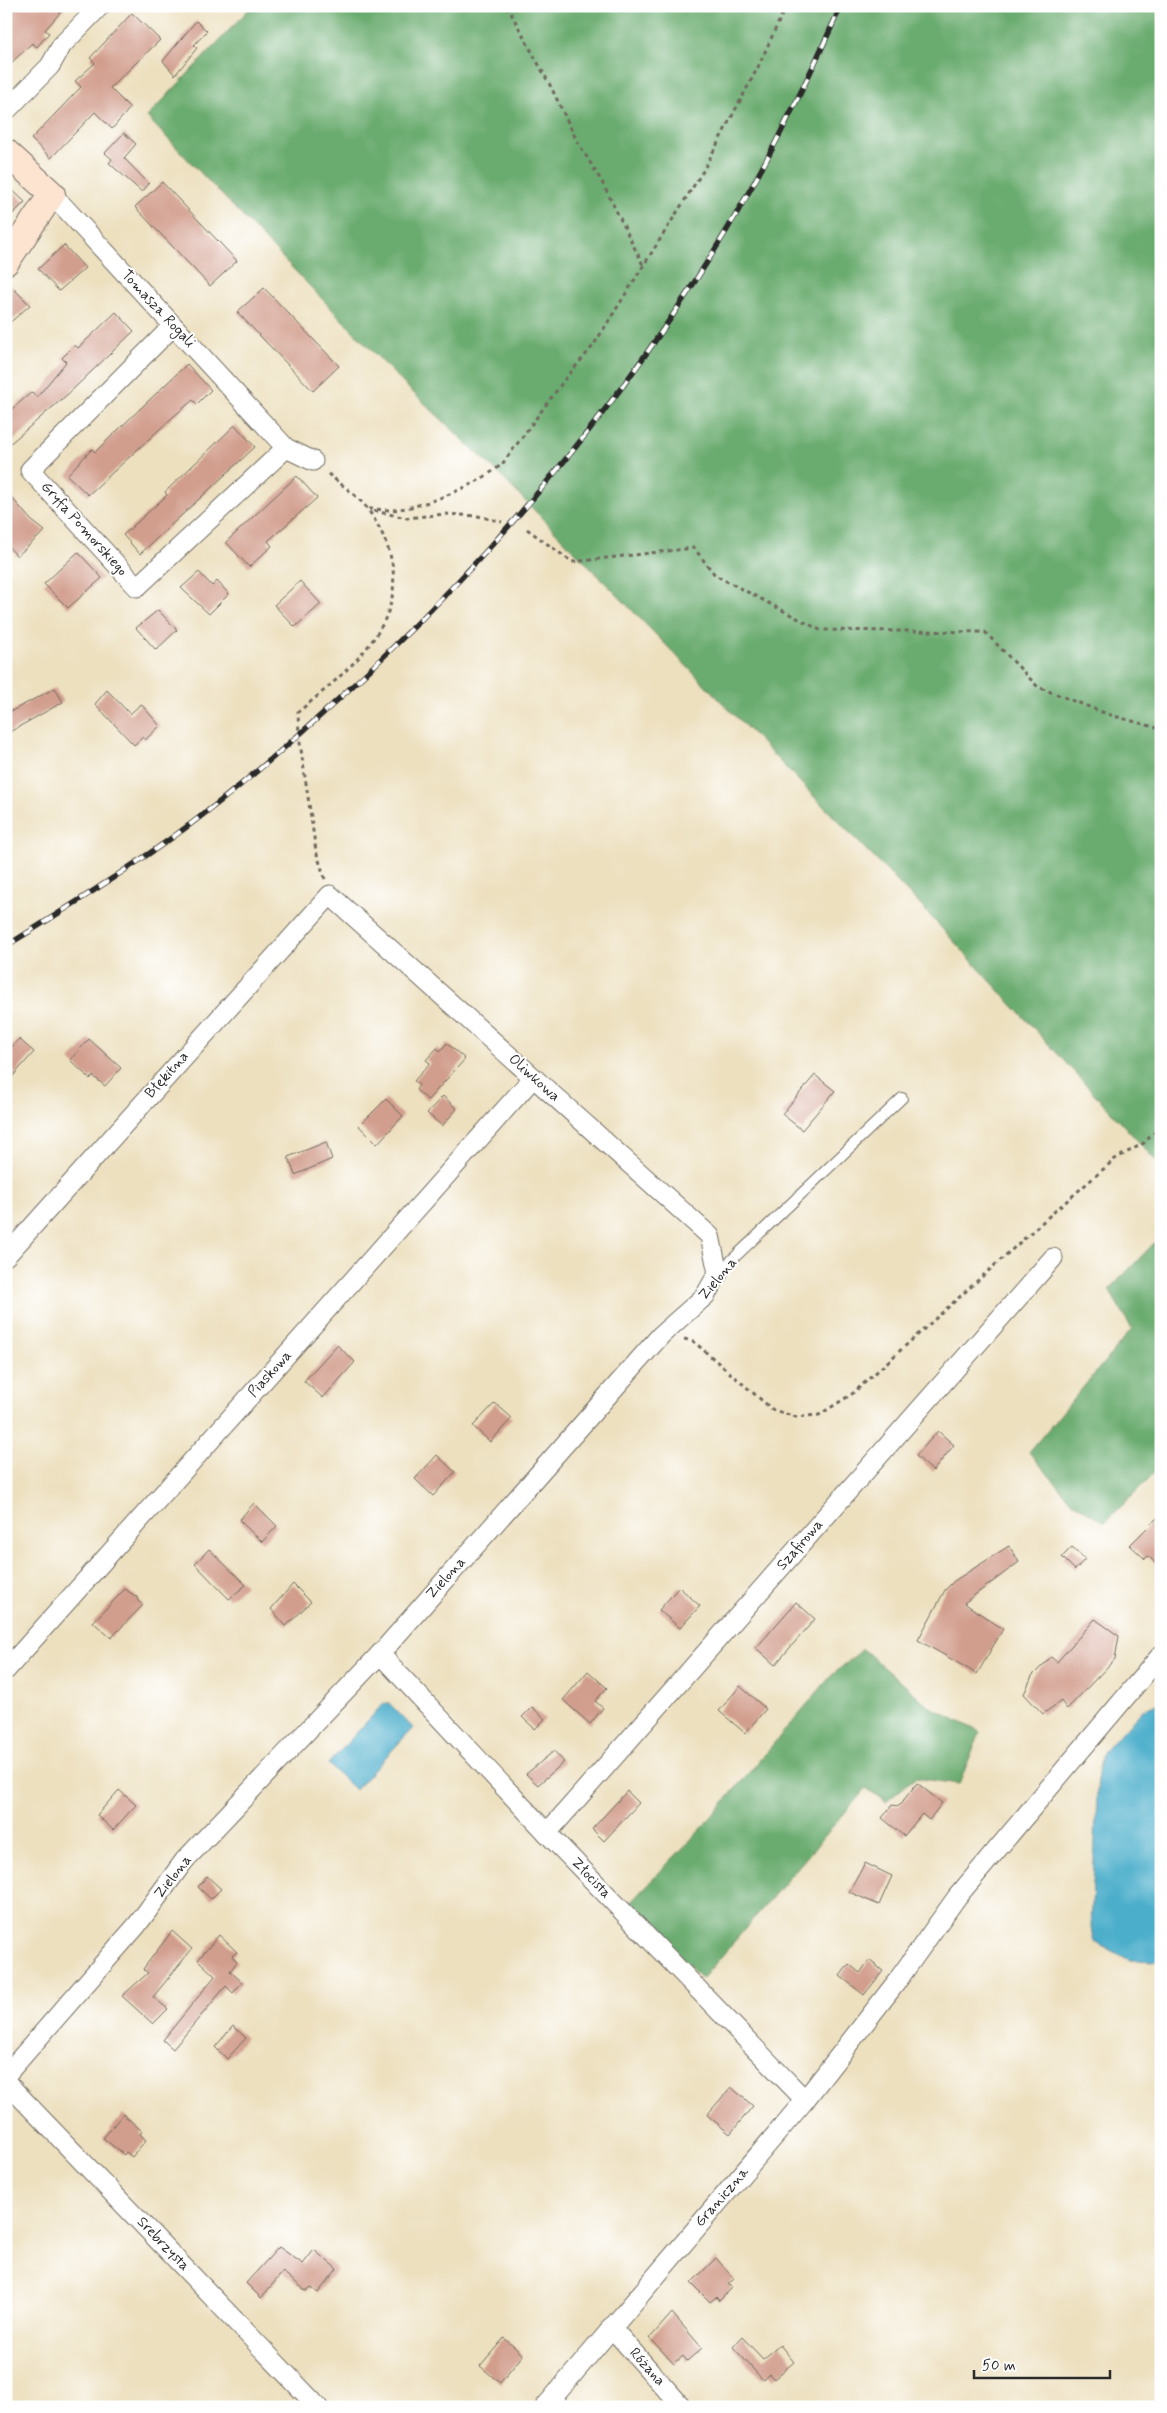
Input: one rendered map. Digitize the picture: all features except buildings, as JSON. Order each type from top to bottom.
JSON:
[{"type":"street","points":[[6,111],[50,66],[62,45],[100,6]]},
{"type":"street","name":"Tomasza Rogali","points":[[6,152],[52,194],[286,448],[313,461]]},
{"type":"street","points":[[6,262],[52,194]]},
{"type":"street","name":"Gryfa Pomorskiego","points":[[173,326],[30,470],[137,588],[286,448]]},
{"type":"street","name":"Oliwkowa","points":[[330,895],[710,1236],[718,1273]]},
{"type":"street","name":"Błękitna","points":[[6,1256],[330,895]]},
{"type":"street","name":"Piaskowa","points":[[6,1670],[533,1078]]},
{"type":"street","name":"Szafirowa","points":[[547,1833],[1053,1258]]},
{"type":"street","name":"Zielona","points":[[6,2075],[137,1925],[184,1860],[380,1654],[661,1335],[705,1296],[718,1273]]},
{"type":"street","name":"Złocista","points":[[380,1654],[547,1833],[806,2100]]},
{"type":"street","name":"Graniczna","points":[[545,2407],[611,2327],[806,2100],[895,1984],[957,1897],[1161,1655]]},
{"type":"street","name":"Srebrzysta","points":[[6,2082],[318,2407]]},
{"type":"street","name":"Różana","points":[[611,2327],[682,2407]]},
{"type":"lane","name":"Zielona","points":[[718,1273],[902,1098]]},
{"type":"path","points":[[507,6],[551,87],[577,141],[602,182],[644,267]]},
{"type":"path","points":[[369,509],[401,509],[446,495],[491,474],[503,463],[564,379],[593,346],[644,267],[703,171],[758,67],[786,6]]},
{"type":"path","points":[[313,461],[369,509],[392,554],[395,591],[383,625],[369,646],[341,677],[298,712],[299,736],[316,851],[330,895]]},
{"type":"path","points":[[369,509],[407,518],[445,514],[478,516],[502,522]]},
{"type":"path","points":[[527,529],[572,562],[694,548],[715,575],[820,630],[985,632],[1038,687],[1107,714],[1161,729]]},
{"type":"path","points":[[661,1335],[693,1341],[773,1410],[796,1417],[819,1415],[852,1394],[1115,1159],[1144,1142],[1161,1126]]},
{"type":"green space","points":[[252,6],[1161,6],[1161,1166],[924,909],[494,469],[405,385],[147,117]]},
{"type":"green space","points":[[1161,1236],[1161,1466],[1105,1523],[1070,1500],[1029,1452],[1132,1329],[1109,1290]]},
{"type":"green space","points":[[863,1649],[930,1707],[980,1732],[959,1784],[915,1778],[886,1802],[866,1788],[702,1979],[629,1904],[702,1828],[831,1676]]},
{"type":"water","points":[[1161,1702],[1161,1961],[1130,1960],[1094,1942],[1091,1928],[1098,1772],[1103,1752],[1143,1710]]},
{"type":"water","points":[[383,1704],[390,1704],[413,1728],[355,1790],[328,1764]]},
{"type":"railway","points":[[6,946],[91,893],[153,851],[200,817],[252,775],[304,731],[378,662],[516,518],[601,415],[678,307],[714,251],[782,131],[841,6]]}]
